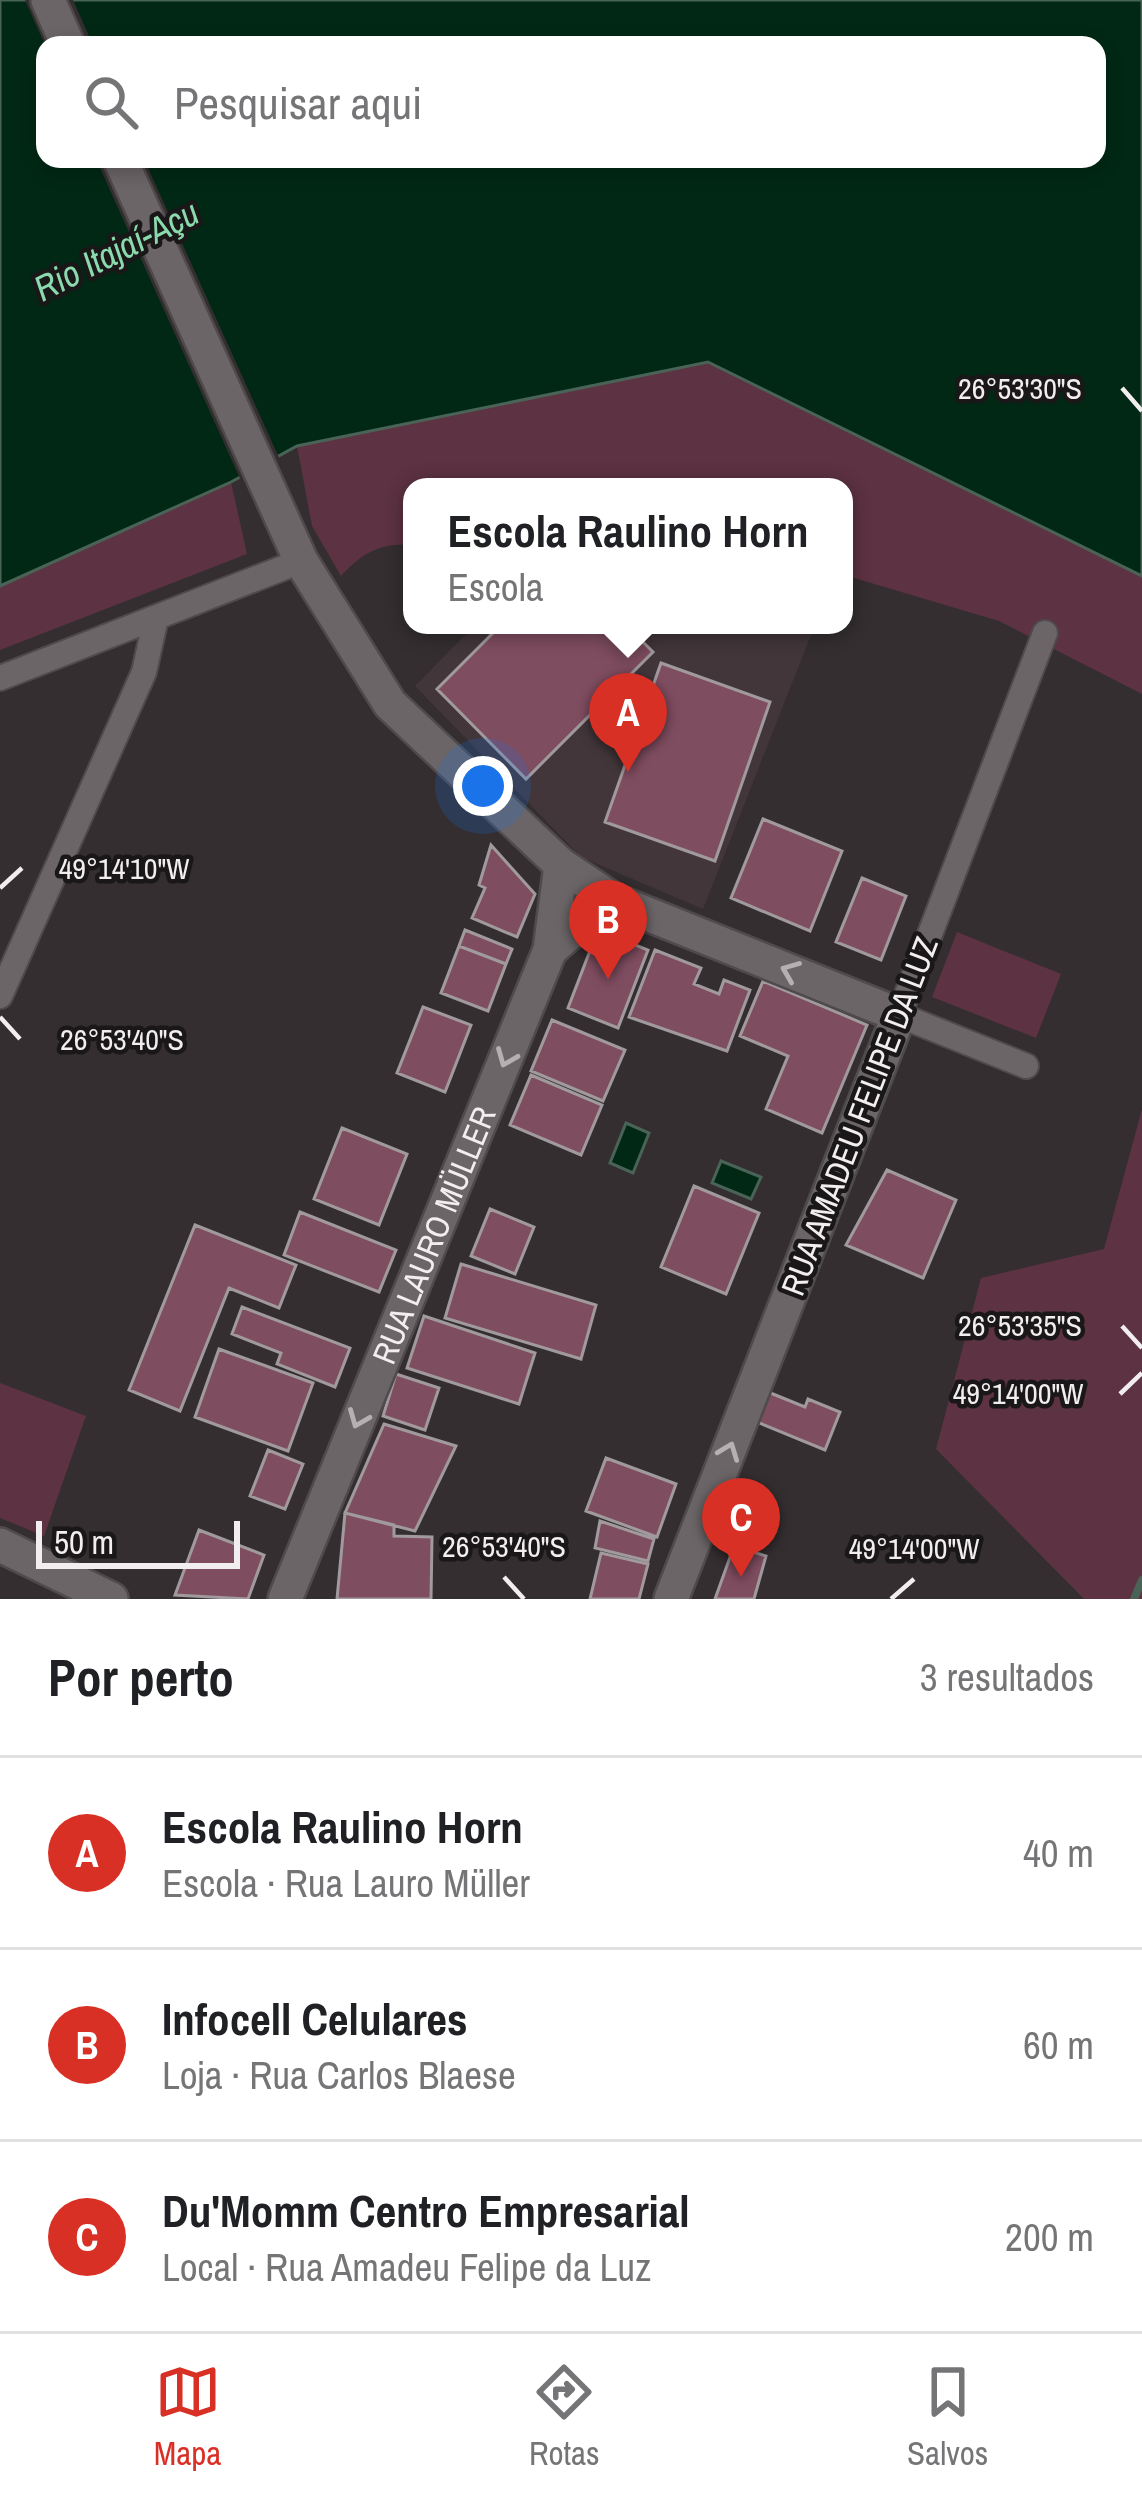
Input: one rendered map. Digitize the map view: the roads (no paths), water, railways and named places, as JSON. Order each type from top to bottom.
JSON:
[{"type":"main road","points":[[48,0],[64,36]]},
{"type":"main road","points":[[124,168],[301,561],[390,704],[561,865],[615,901],[899,1015]]},
{"type":"main road","name":"RUA LAURO MÜLLER","points":[[285,1599],[550,950],[561,865]]},
{"type":"main road","points":[[550,950],[590,915],[615,901]]},
{"type":"main road","name":"RUA AMADEU FELIPE DA LUZ","points":[[671,1599],[899,1015]]},
{"type":"main road","points":[[0,1545],[111,1599]]},
{"type":"street","points":[[0,678],[301,561]]},
{"type":"street","points":[[0,997],[144,672],[156,618]]},
{"type":"street","name":"RUA AMADEU FELIPE DA LUZ","points":[[899,1015],[1045,633]]},
{"type":"street","points":[[899,1015],[1026,1066]]},
{"type":"water","name":"Rio Itajaí-Açu","points":[[0,0],[1142,0],[1142,576],[708,362],[297,446],[231,482],[0,586]]},
{"type":"water","points":[[626,1123],[649,1133],[633,1173],[610,1163]]},
{"type":"water","points":[[721,1161],[761,1177],[751,1199],[712,1183]]},
{"type":"waterway","points":[[1134,1599],[1142,1580]]},
{"type":"place","name":"Escola Raulino Horn","points":[[628,772]]},
{"type":"place","name":"Infocell Celulares","points":[[608,979]]},
{"type":"place","name":"Du'Momm Centro Empresarial","points":[[741,1577]]}]
